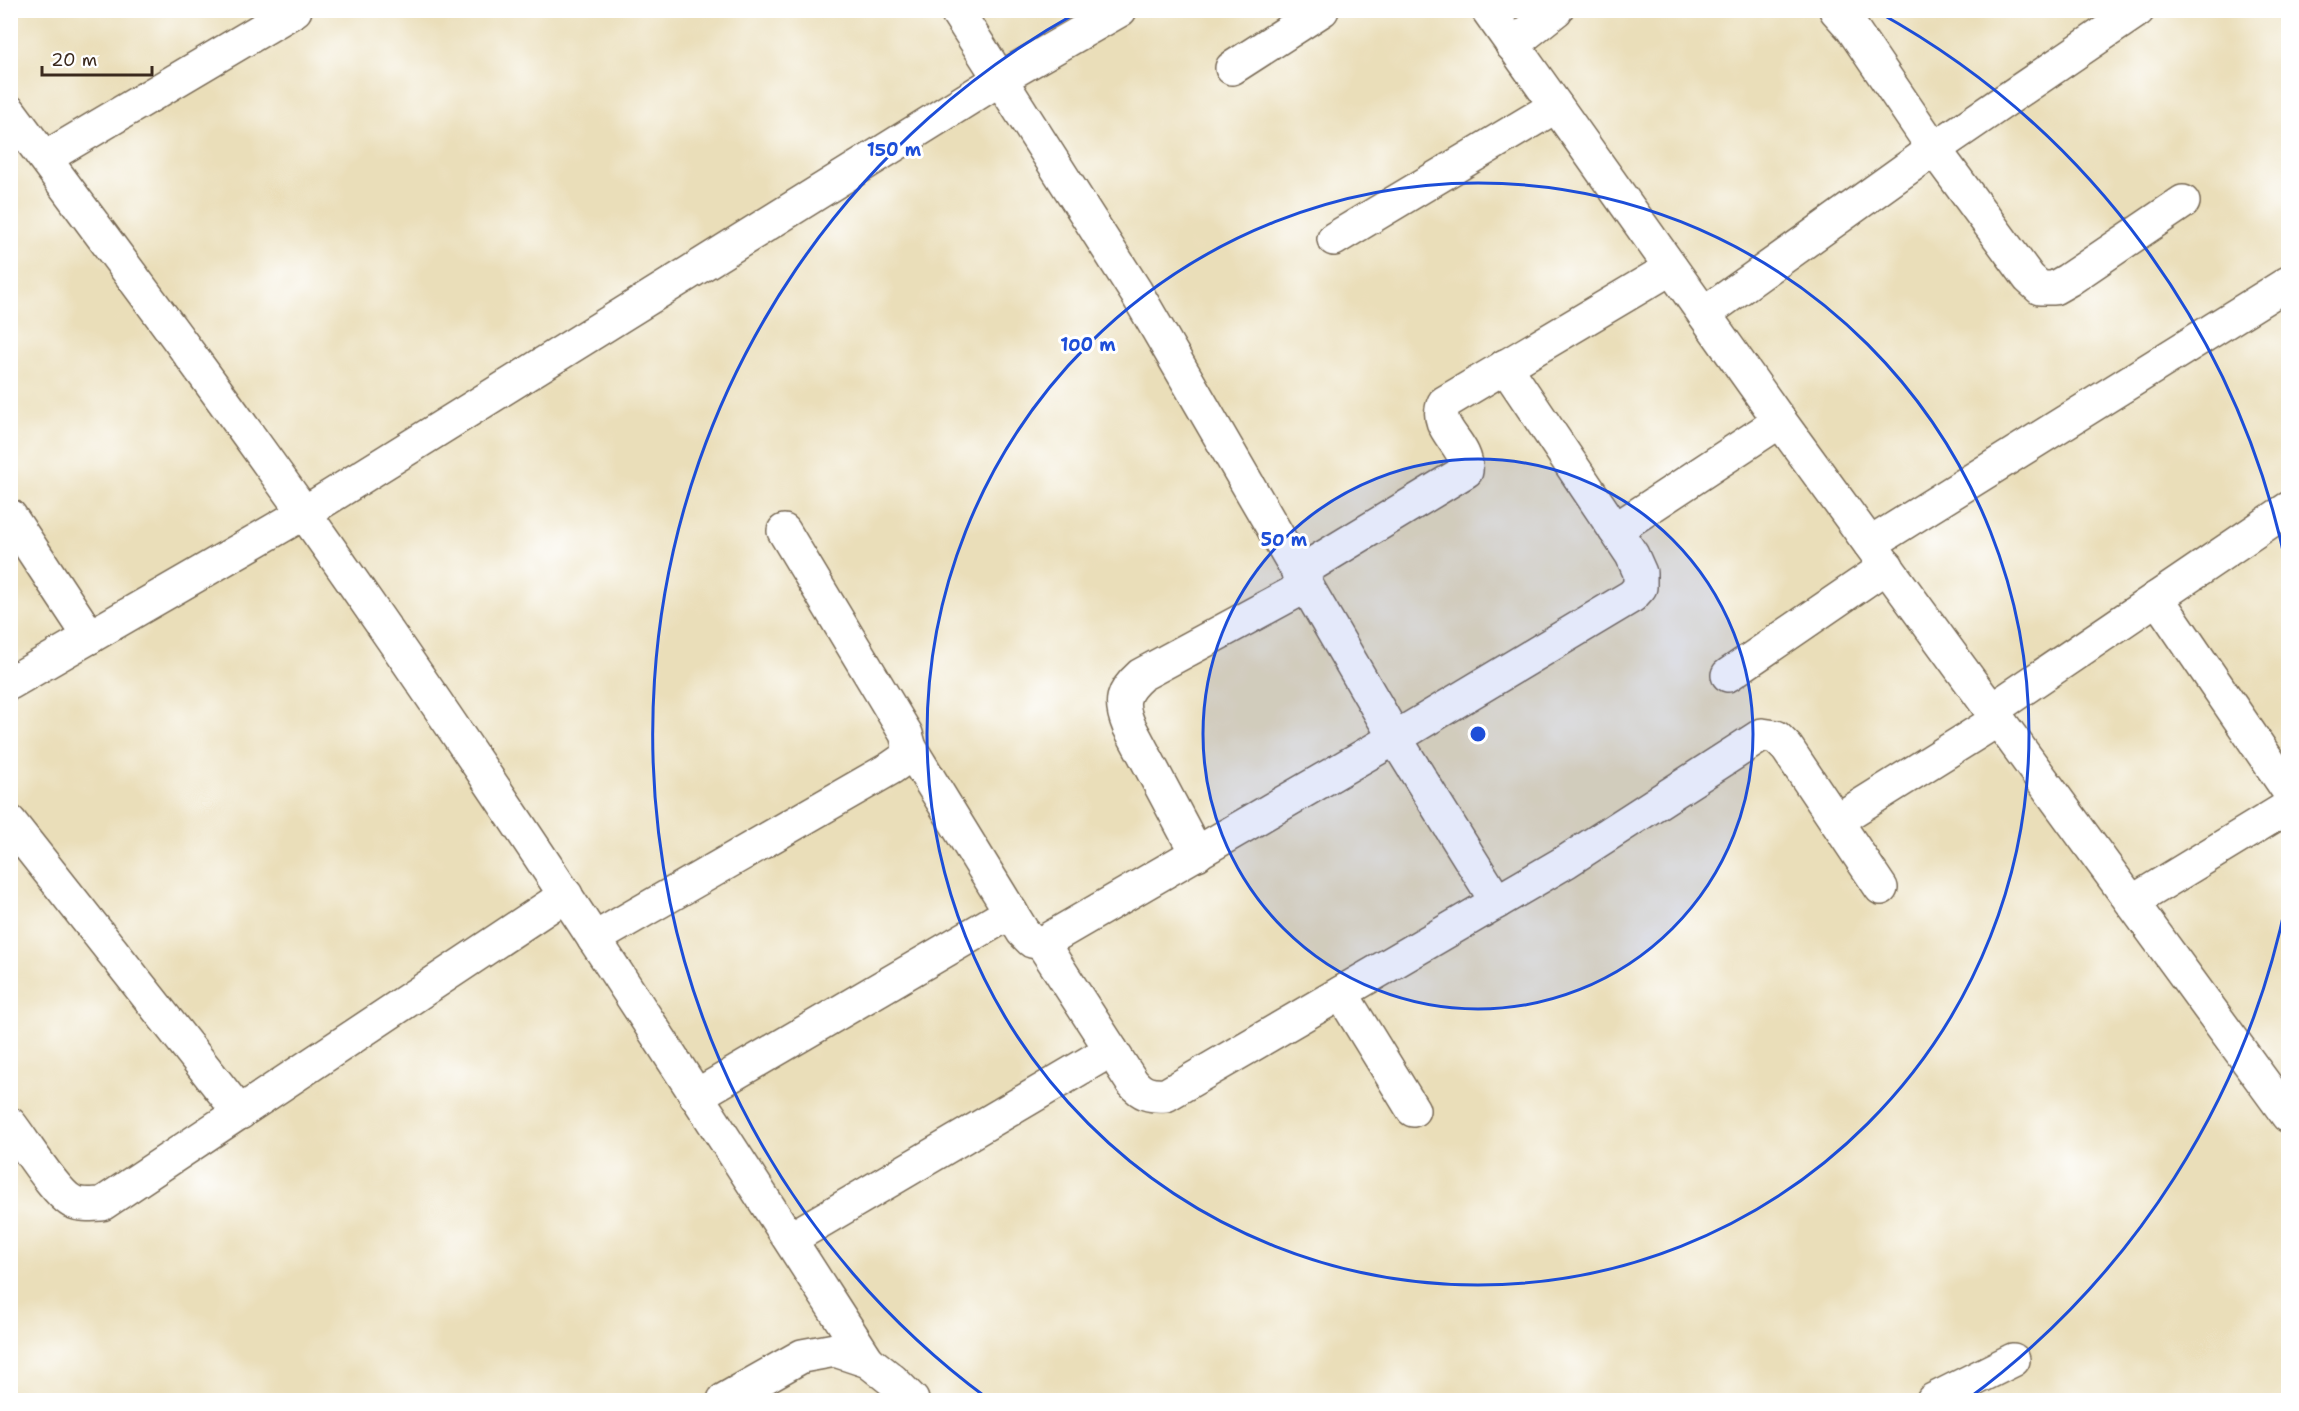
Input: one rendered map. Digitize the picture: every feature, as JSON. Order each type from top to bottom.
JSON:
[{"type":"street","points":[[45,158],[295,10]]},
{"type":"street","points":[[956,10],[1136,292],[1395,738],[1497,902]]},
{"type":"street","points":[[10,683],[304,513],[1000,79],[1120,10]]},
{"type":"street","points":[[1232,68],[1322,10]]},
{"type":"street","points":[[1488,10],[1780,421],[2132,902],[2283,1098]]},
{"type":"street","points":[[1512,45],[1556,10]]},
{"type":"street","points":[[1836,10],[1852,28],[1934,149],[2029,278],[2040,288],[2054,288],[2068,280],[2183,202]]},
{"type":"street","points":[[1704,314],[1934,149],[2138,10]]},
{"type":"street","points":[[1335,239],[1556,106]]},
{"type":"street","points":[[10,112],[174,332],[373,610],[566,895],[868,1361],[892,1380],[912,1401]]},
{"type":"street","points":[[1197,854],[1123,712],[1123,698],[1130,685],[1141,675],[1302,579],[1466,471],[1467,460],[1442,422],[1440,411],[1444,403],[1671,267]]},
{"type":"street","points":[[1728,675],[1879,555],[2289,283]]},
{"type":"street","points":[[784,531],[906,734],[910,748],[1023,932],[1032,941],[1042,943],[1395,738],[1632,596],[1640,587],[1640,573],[1632,555],[1505,366]]},
{"type":"street","points":[[1615,530],[1780,421]]},
{"type":"street","points":[[1836,821],[1996,715],[2157,598],[2289,509]]},
{"type":"street","points":[[10,516],[90,637]]},
{"type":"street","points":[[2157,598],[2289,790]]},
{"type":"street","points":[[1042,943],[1140,1092],[1151,1096],[1166,1095],[1567,861],[1762,735],[1776,737],[1787,748],[1881,888]]},
{"type":"street","points":[[594,939],[891,768],[904,759],[910,748]]},
{"type":"street","points":[[2132,902],[2289,807]]},
{"type":"street","points":[[10,822],[240,1113]]},
{"type":"street","points":[[10,1124],[62,1193],[74,1202],[87,1205],[102,1204],[566,895]]},
{"type":"street","points":[[696,1096],[1011,912]]},
{"type":"street","points":[[1341,993],[1413,1110]]},
{"type":"street","points":[[790,1239],[1111,1050]]},
{"type":"street","points":[[724,1401],[802,1356],[835,1350],[868,1361]]},
{"type":"street","points":[[1933,1401],[2013,1360]]}]
